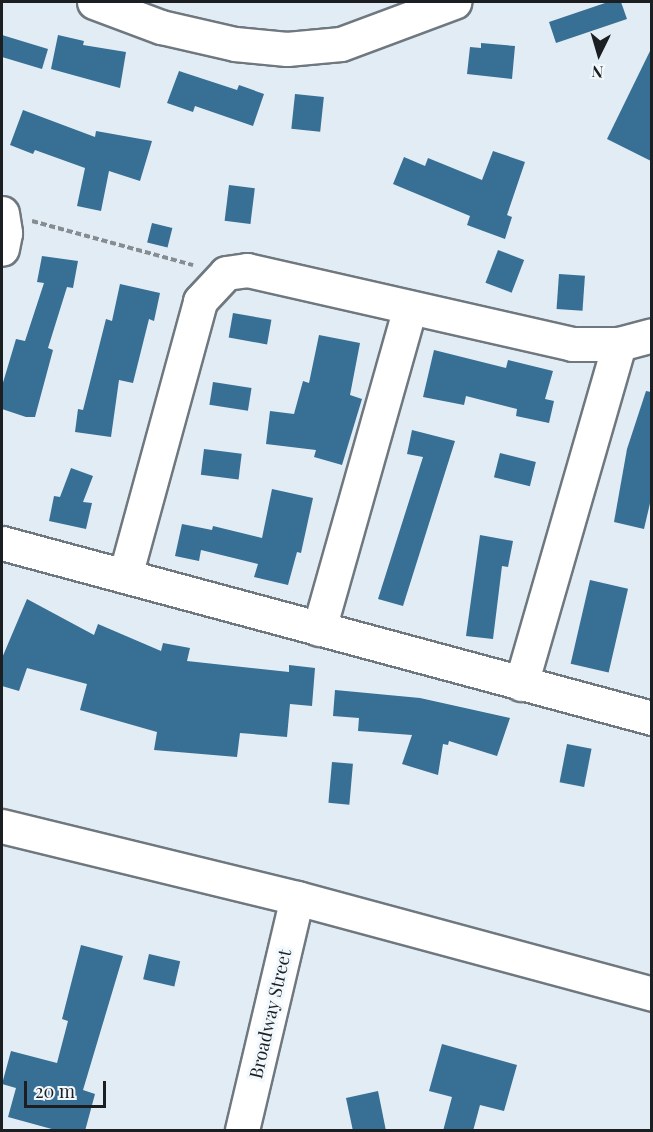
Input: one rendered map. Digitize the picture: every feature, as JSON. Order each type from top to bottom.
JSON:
[{"type":"street","points":[[94,2],[161,27],[235,44],[287,49],[341,44],[454,2]]},
{"type":"street","points":[[2,213],[2,249]]},
{"type":"street","points":[[125,576],[200,301],[226,273],[247,270],[572,344],[619,344],[651,335]]},
{"type":"street","points":[[319,629],[410,308]]},
{"type":"street","points":[[521,684],[619,344]]},
{"type":"street","points":[[2,543],[651,718]]},
{"type":"street","points":[[2,826],[297,898],[651,994]]},
{"type":"street","name":"Broadway Street","points":[[242,1131],[297,898]]},
{"type":"path","points":[[2,213],[226,273]]},
{"type":"building","points":[[608,2],[621,2],[627,19],[556,43],[549,22]]},
{"type":"building","points":[[2,35],[48,49],[42,69],[2,57]]},
{"type":"building","points":[[58,35],[84,41],[83,45],[126,52],[120,88],[51,69]]},
{"type":"building","points":[[481,43],[515,46],[512,79],[467,74],[470,47],[481,48]]},
{"type":"building","points":[[651,49],[651,161],[607,139]]},
{"type":"building","points":[[179,71],[237,90],[239,85],[264,94],[253,126],[195,106],[193,112],[167,103]]},
{"type":"building","points":[[295,94],[324,97],[320,132],[291,129]]},
{"type":"building","points":[[23,110],[95,137],[96,131],[152,141],[140,181],[109,171],[101,211],[77,206],[85,168],[35,150],[33,154],[10,145]]},
{"type":"building","points":[[493,151],[525,162],[507,215],[512,217],[505,239],[467,225],[470,216],[393,184],[404,157],[425,166],[428,158],[482,180]]},
{"type":"building","points":[[229,185],[255,188],[250,224],[225,221]]},
{"type":"building","points":[[152,223],[172,228],[168,247],[147,242]]},
{"type":"building","points":[[498,250],[524,260],[512,293],[485,283]]},
{"type":"building","points":[[42,256],[78,261],[73,288],[67,287],[48,348],[53,350],[35,417],[26,417],[2,409],[2,386],[16,339],[25,341],[44,283],[37,282]]},
{"type":"building","points":[[559,274],[585,276],[582,311],[557,309]]},
{"type":"building","points":[[120,284],[160,293],[154,321],[149,319],[133,383],[119,380],[111,437],[75,432],[78,409],[83,410],[106,319],[112,321]]},
{"type":"building","points":[[233,313],[271,320],[267,344],[229,338]]},
{"type":"building","points":[[319,335],[360,343],[350,395],[362,399],[342,465],[314,457],[316,450],[266,444],[270,411],[294,414],[303,381],[309,383]]},
{"type":"building","points":[[434,350],[506,368],[508,360],[553,371],[545,399],[554,401],[549,423],[516,416],[517,409],[466,396],[464,405],[423,397]]},
{"type":"building","points":[[213,382],[252,388],[248,411],[209,405]]},
{"type":"building","points":[[646,391],[651,392],[651,499],[644,529],[614,522],[627,449]]},
{"type":"building","points":[[412,430],[455,441],[403,606],[378,599],[423,457],[407,454]]},
{"type":"building","points":[[204,449],[242,454],[239,479],[201,475]]},
{"type":"building","points":[[500,453],[536,462],[530,486],[494,477]]},
{"type":"building","points":[[71,468],[93,476],[83,502],[92,503],[86,529],[49,521],[54,496],[60,497]]},
{"type":"building","points":[[272,489],[313,498],[301,553],[297,552],[288,585],[254,577],[258,564],[201,550],[199,561],[175,556],[182,524],[212,530],[213,526],[262,538]]},
{"type":"building","points":[[480,535],[513,541],[508,567],[502,566],[493,639],[466,636]]},
{"type":"building","points":[[590,580],[628,589],[609,673],[571,664]]},
{"type":"building","points":[[27,599],[94,635],[98,624],[161,651],[163,643],[190,648],[187,661],[289,672],[289,665],[315,668],[312,706],[290,704],[287,737],[240,733],[237,757],[154,750],[157,732],[80,710],[87,684],[27,668],[19,691],[2,686],[2,658]]},
{"type":"building","points":[[335,690],[420,698],[510,718],[497,756],[449,741],[448,745],[443,744],[438,775],[402,764],[412,735],[358,731],[359,718],[333,716]]},
{"type":"building","points":[[567,744],[592,749],[584,787],[560,782]]},
{"type":"building","points":[[332,762],[353,764],[349,805],[328,803]]},
{"type":"building","points":[[81,945],[123,956],[83,1090],[95,1094],[85,1131],[59,1131],[8,1117],[16,1088],[2,1084],[11,1051],[57,1063],[68,1021],[62,1019]]},
{"type":"building","points":[[149,954],[180,961],[174,987],[143,979]]},
{"type":"building","points":[[442,1044],[517,1065],[504,1111],[480,1105],[473,1131],[443,1131],[452,1097],[429,1091]]},
{"type":"building","points":[[378,1091],[386,1131],[353,1131],[346,1098]]}]
